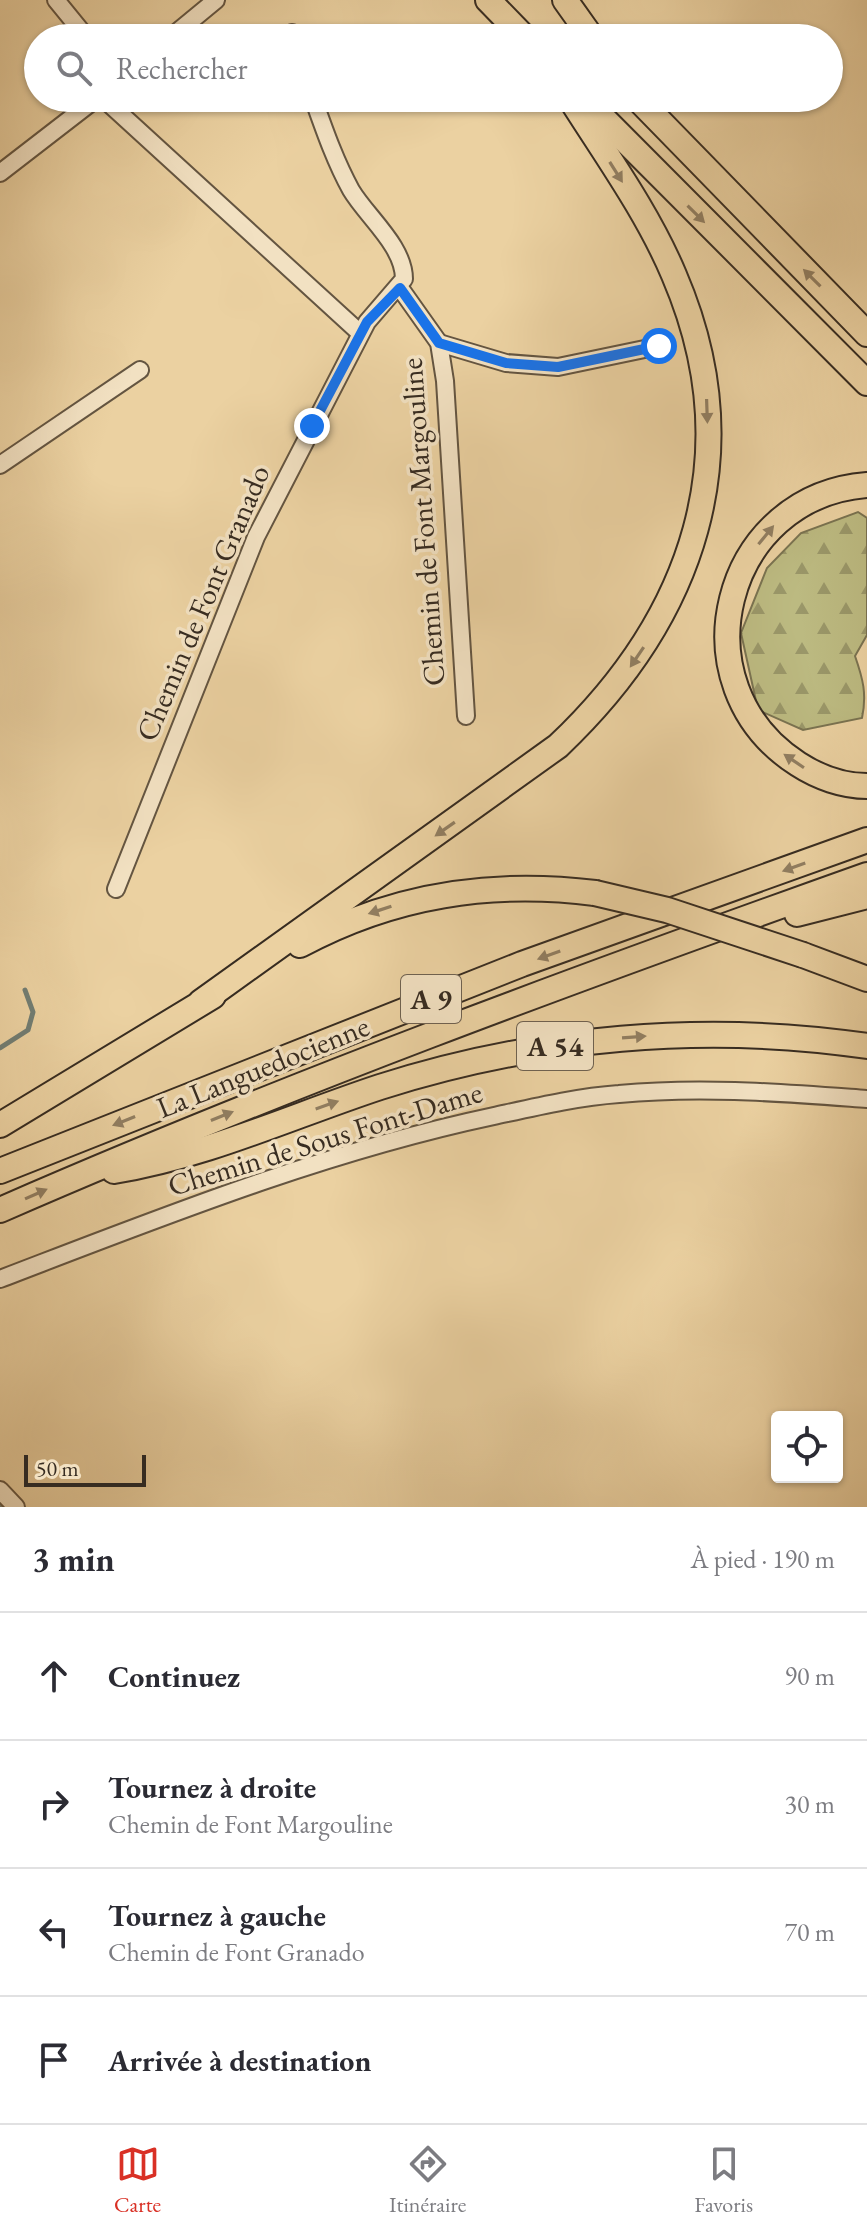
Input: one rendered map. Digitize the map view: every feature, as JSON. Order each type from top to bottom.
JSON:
[{"type":"highway","points":[[488,0],[511,24]]},
{"type":"highway","points":[[565,0],[582,24]]},
{"type":"highway","points":[[201,1002],[558,746],[607,697],[638,657],[682,574],[697,522],[707,460],[707,394],[698,342],[656,237],[579,112]]},
{"type":"highway","points":[[597,112],[867,383]]},
{"type":"highway","points":[[651,112],[867,334]]},
{"type":"highway","points":[[867,485],[820,495],[772,526],[738,575],[727,639],[729,664],[744,706],[770,742],[787,757],[823,777],[867,786]]},
{"type":"highway","name":"La Languedocienne","points":[[0,1171],[522,964],[867,840]]},
{"type":"highway","name":"La Languedocienne","points":[[0,1210],[320,1078],[644,954],[867,875]]},
{"type":"highway","points":[[0,1125],[201,1002],[325,932],[389,906],[424,897],[484,889],[543,887],[595,893],[667,910],[867,979]]},
{"type":"highway","points":[[644,954],[867,896]]},
{"type":"highway","name":"A 54","points":[[72,1178],[163,1163],[382,1087],[530,1050],[590,1040],[718,1035],[779,1037],[867,1046]]},
{"type":"street","points":[[56,0],[76,24]]},
{"type":"street","points":[[187,24],[216,0]]},
{"type":"street","points":[[0,173],[79,112]]},
{"type":"street","points":[[118,112],[360,333]]},
{"type":"street","points":[[318,112],[352,190],[399,256],[404,270],[400,288]]},
{"type":"street","name":"Chemin de Font Granado","points":[[116,889],[256,537],[360,333],[400,288]]},
{"type":"street","name":"Chemin de Font Margouline","points":[[400,288],[439,343],[445,381],[466,716]]},
{"type":"street","points":[[439,343],[506,363],[558,367],[659,346]]},
{"type":"street","points":[[0,465],[140,370]]},
{"type":"street","name":"Chemin de Sous Font-Dame","points":[[0,1279],[253,1183],[429,1130],[536,1107],[618,1094],[737,1089],[867,1099]]},
{"type":"street","points":[[0,1490],[16,1507]]},
{"type":"green space","points":[[858,512],[867,518],[867,635],[855,656],[863,687],[862,718],[803,730],[758,710],[741,633],[767,568],[801,533]]},
{"type":"waterway","points":[[0,1048],[28,1030],[33,1012],[25,990]]},
{"type":"route","points":[[312,426],[367,322],[400,288],[439,343],[506,363],[558,367],[659,346]]}]
